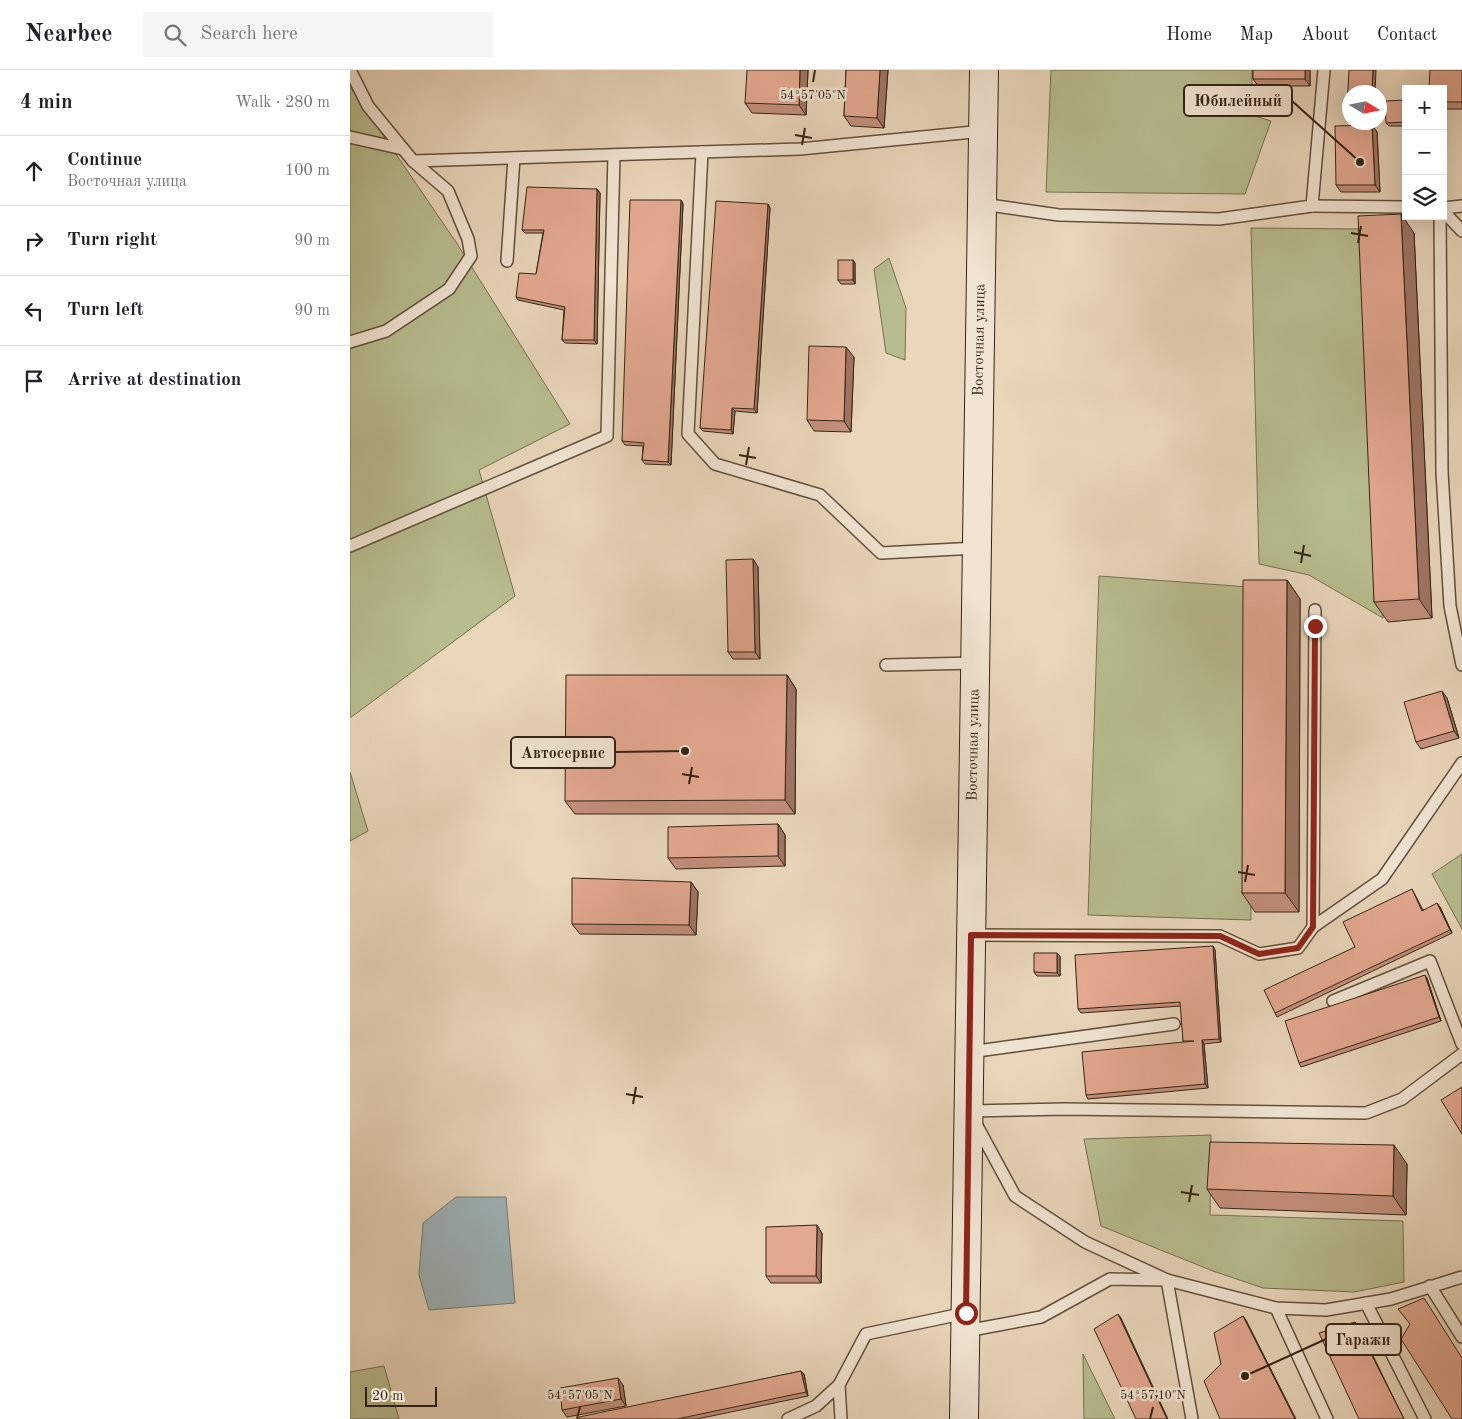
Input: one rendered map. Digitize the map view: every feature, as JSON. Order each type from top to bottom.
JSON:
[{"type":"main road","name":"Восточная улица","points":[[964,1419],[984,70]]},
{"type":"lane","points":[[350,70],[368,106],[413,161],[448,191],[468,238],[471,256],[449,289],[386,331],[350,342]]},
{"type":"lane","points":[[1312,206],[1324,70]]},
{"type":"lane","points":[[413,161],[800,149],[983,131]]},
{"type":"lane","points":[[350,137],[403,149]]},
{"type":"lane","points":[[702,152],[688,434],[715,464],[820,495],[881,554],[977,548]]},
{"type":"lane","points":[[350,546],[607,436],[614,155]]},
{"type":"lane","points":[[507,261],[514,158]]},
{"type":"lane","points":[[982,204],[1060,215],[1219,219],[1312,206],[1402,207]]},
{"type":"lane","points":[[1447,208],[1462,206]]},
{"type":"lane","points":[[1447,214],[1462,231]]},
{"type":"lane","points":[[1440,220],[1442,472],[1450,606],[1462,665]]},
{"type":"lane","points":[[1313,927],[1315,610]]},
{"type":"lane","points":[[886,665],[975,663]]},
{"type":"lane","points":[[971,935],[1220,936],[1259,954],[1298,948],[1313,927],[1382,879],[1462,763]]},
{"type":"lane","points":[[1333,1001],[1430,961],[1462,1044]]},
{"type":"lane","points":[[970,1052],[1174,1024]]},
{"type":"lane","points":[[1462,1054],[1402,1099],[1366,1113],[1065,1109],[969,1111],[1015,1196],[1086,1242],[1167,1280],[1276,1308],[1326,1310],[1390,1299],[1462,1277]]},
{"type":"lane","points":[[788,1419],[816,1406],[839,1385],[866,1334],[966,1322],[1041,1316],[1110,1279],[1167,1280]]},
{"type":"lane","points":[[1167,1280],[1192,1419]]},
{"type":"lane","points":[[1430,1286],[1462,1337]]},
{"type":"lane","points":[[1366,1303],[1425,1419]]},
{"type":"lane","points":[[1276,1308],[1327,1419]]},
{"type":"lane","points":[[839,1385],[841,1419]]},
{"type":"green space","points":[[1051,70],[1252,70],[1252,115],[1271,121],[1245,194],[1046,192]]},
{"type":"green space","points":[[350,87],[456,242],[570,424],[479,470],[515,596],[350,718]]},
{"type":"green space","points":[[1251,228],[1363,229],[1383,618],[1309,575],[1259,564]]},
{"type":"green space","points":[[889,258],[906,308],[905,360],[886,353],[874,269]]},
{"type":"green space","points":[[1099,576],[1249,587],[1251,920],[1088,915]]},
{"type":"green space","points":[[350,772],[368,831],[350,841]]},
{"type":"green space","points":[[1462,854],[1462,929],[1432,874]]},
{"type":"green space","points":[[1211,1135],[1210,1215],[1403,1221],[1404,1282],[1354,1292],[1263,1288],[1213,1271],[1101,1226],[1084,1139]]},
{"type":"green space","points":[[1083,1354],[1115,1419],[1084,1419]]},
{"type":"green space","points":[[384,1366],[399,1419],[350,1419],[350,1372]]},
{"type":"water","points":[[456,1197],[506,1197],[515,1303],[429,1310],[419,1275],[423,1223]]},
{"type":"building","points":[[747,70],[800,70],[799,105],[745,103]]},
{"type":"building","points":[[846,70],[880,70],[877,118],[844,116]]},
{"type":"building","points":[[1253,70],[1305,70],[1305,79],[1253,79]]},
{"type":"building","points":[[1349,70],[1373,70],[1372,85],[1348,85]]},
{"type":"building","points":[[1430,70],[1462,70],[1462,102],[1447,102],[1447,85],[1429,85]]},
{"type":"building","points":[[1402,100],[1402,122],[1387,123],[1387,101]]},
{"type":"building","points":[[1335,126],[1342,126],[1342,130],[1372,130],[1375,185],[1336,185]]},
{"type":"building","points":[[527,187],[597,189],[594,340],[562,340],[565,307],[516,297],[519,273],[536,274],[544,230],[522,230]]},
{"type":"building","points":[[630,200],[681,200],[668,462],[642,460],[644,443],[622,441]]},
{"type":"building","points":[[716,201],[768,204],[754,409],[732,408],[731,430],[700,428]]},
{"type":"building","points":[[1401,214],[1419,599],[1374,602],[1358,216]]},
{"type":"building","points":[[838,260],[853,260],[853,280],[838,280]]},
{"type":"building","points":[[809,346],[846,347],[844,421],[807,420]]},
{"type":"building","points":[[753,559],[755,652],[728,652],[726,560]]},
{"type":"building","points":[[1243,580],[1287,580],[1285,893],[1242,893]]},
{"type":"building","points":[[566,675],[787,675],[785,800],[565,801]]},
{"type":"building","points":[[1442,691],[1454,731],[1416,742],[1404,702]]},
{"type":"building","points":[[778,824],[778,856],[668,858],[668,827]]},
{"type":"building","points":[[572,878],[691,882],[689,925],[572,924]]},
{"type":"building","points":[[1412,889],[1422,911],[1437,903],[1450,930],[1275,1013],[1264,990],[1355,947],[1343,922]]},
{"type":"building","points":[[1213,946],[1219,1039],[1202,1040],[1205,1084],[1086,1095],[1082,1052],[1194,1041],[1183,1041],[1180,1002],[1078,1009],[1075,955]]},
{"type":"building","points":[[1034,953],[1057,953],[1057,973],[1034,972]]},
{"type":"building","points":[[1425,975],[1439,1017],[1299,1063],[1285,1021]]},
{"type":"building","points":[[1462,1087],[1462,1134],[1441,1100]]},
{"type":"building","points":[[1210,1142],[1394,1145],[1393,1196],[1207,1189]]},
{"type":"building","points":[[817,1225],[816,1276],[766,1276],[766,1227]]},
{"type":"building","points":[[1424,1298],[1462,1358],[1462,1419],[1452,1419],[1401,1339],[1410,1324],[1398,1309]]},
{"type":"building","points":[[1118,1314],[1167,1419],[1136,1419],[1094,1329]]},
{"type":"building","points":[[1243,1316],[1295,1419],[1220,1419],[1204,1381],[1221,1364],[1214,1333]]},
{"type":"building","points":[[1355,1322],[1404,1419],[1359,1419],[1319,1333]]},
{"type":"building","points":[[801,1371],[806,1392],[677,1419],[579,1419],[579,1417]]},
{"type":"building","points":[[618,1378],[621,1399],[562,1410],[560,1388]]},
{"type":"place","name":"Юбилейный","points":[[1360,162]]},
{"type":"place","name":"Автосервис","points":[[685,751]]},
{"type":"place","name":"Гаражи","points":[[1245,1376]]},
{"type":"route","points":[[966,1313],[971,935],[1220,936],[1259,954],[1298,948],[1313,927],[1315,626]]}]
